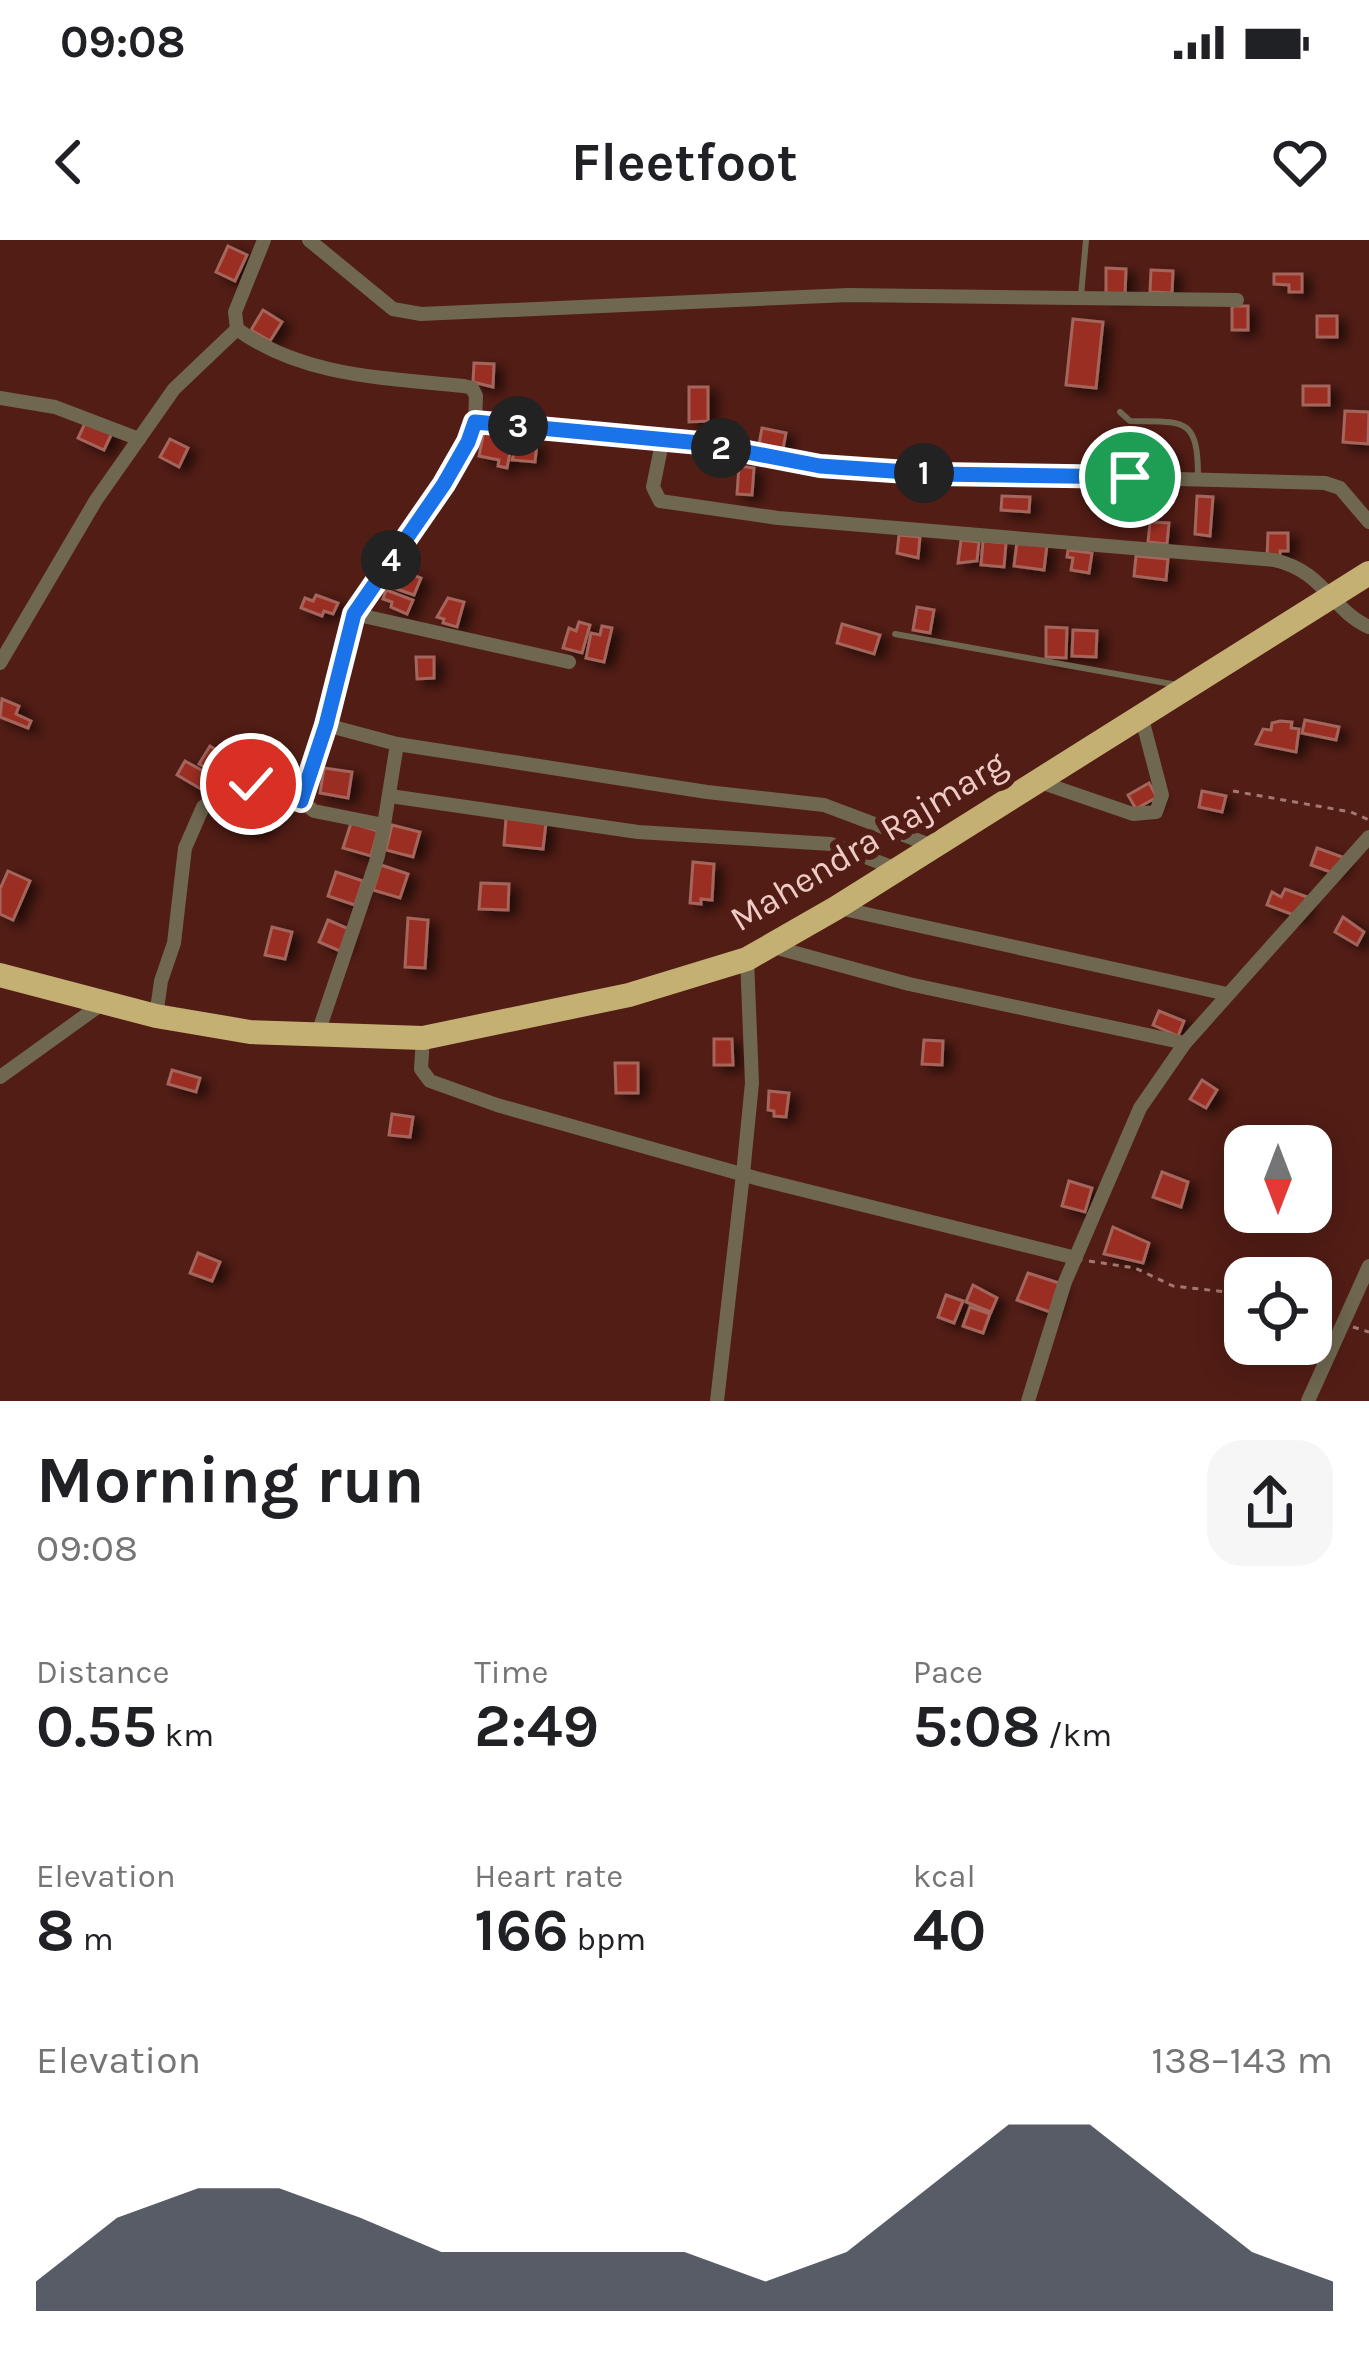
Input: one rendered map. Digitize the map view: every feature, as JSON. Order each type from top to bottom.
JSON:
[{"type":"highway","name":"Mahendra Rajmarg","points":[[0,975],[156,1016],[250,1032],[423,1038],[629,995],[746,959],[770,946],[1369,573]]},
{"type":"street","points":[[237,329],[235,312],[264,240]]},
{"type":"street","points":[[309,240],[380,301],[393,309],[421,314],[849,295],[1237,300]]},
{"type":"street","points":[[237,329],[286,356],[326,369],[472,388],[476,396],[468,442],[354,614],[301,801]]},
{"type":"street","points":[[0,663],[96,500],[174,389],[237,329]]},
{"type":"street","points":[[0,398],[55,407],[139,439]]},
{"type":"street","points":[[475,422],[663,438],[860,470],[1325,483],[1340,488],[1369,522]]},
{"type":"street","points":[[663,438],[653,487],[660,501],[778,518],[1274,560],[1302,570],[1334,595],[1353,620],[1369,627]]},
{"type":"street","points":[[354,614],[569,662]]},
{"type":"street","points":[[1037,781],[1120,811],[1156,812],[1162,795],[1141,715]]},
{"type":"street","points":[[326,725],[397,744],[707,792],[824,805],[933,846]]},
{"type":"street","points":[[318,1033],[378,856],[397,744]]},
{"type":"street","points":[[156,1016],[161,981],[175,943],[185,848],[202,807],[231,787],[251,784],[301,801],[314,811],[384,825]]},
{"type":"street","points":[[390,796],[638,832],[831,844],[897,869]]},
{"type":"street","points":[[1028,1401],[1076,1258],[1141,1108],[1185,1043],[1369,837]]},
{"type":"street","points":[[836,908],[1227,994]]},
{"type":"street","points":[[770,946],[910,984],[1185,1043]]},
{"type":"street","points":[[717,1401],[752,1083],[746,959]]},
{"type":"street","points":[[0,1076],[104,1003]]},
{"type":"street","points":[[423,1038],[421,1069],[430,1081],[496,1105],[743,1174],[1076,1258]]},
{"type":"street","points":[[1308,1401],[1369,1266]]},
{"type":"lane","points":[[1081,297],[1086,240]]},
{"type":"lane","points":[[1120,412],[1130,421],[1179,422],[1191,429],[1198,446],[1198,481]]},
{"type":"lane","points":[[895,634],[1186,686]]},
{"type":"path","points":[[1233,791],[1328,807],[1369,820]]},
{"type":"path","points":[[1076,1258],[1135,1268],[1173,1286],[1224,1292]]},
{"type":"path","points":[[1332,1320],[1342,1324]]},
{"type":"building","points":[[228,246],[247,255],[235,281],[216,272]]},
{"type":"building","points":[[1106,268],[1126,269],[1125,296],[1106,296]]},
{"type":"building","points":[[1151,270],[1173,271],[1172,293],[1150,292]]},
{"type":"building","points":[[1274,274],[1302,274],[1302,292],[1274,284]]},
{"type":"building","points":[[1232,306],[1248,306],[1248,330],[1232,330]]},
{"type":"building","points":[[263,310],[282,322],[270,341],[251,330]]},
{"type":"building","points":[[1317,316],[1337,316],[1337,337],[1317,337]]},
{"type":"building","points":[[1073,319],[1103,322],[1096,388],[1066,385]]},
{"type":"building","points":[[474,363],[494,364],[493,387],[473,382]]},
{"type":"building","points":[[1303,386],[1329,386],[1329,405],[1303,405]]},
{"type":"building","points":[[689,387],[708,387],[708,421],[689,422]]},
{"type":"building","points":[[1345,411],[1369,412],[1368,444],[1343,442]]},
{"type":"building","points":[[87,419],[113,431],[104,450],[78,438]]},
{"type":"building","points":[[762,428],[786,433],[783,449],[759,444]]},
{"type":"building","points":[[484,431],[512,442],[507,468],[498,466],[499,460],[479,456]]},
{"type":"building","points":[[170,439],[188,448],[179,467],[160,457]]},
{"type":"building","points":[[518,441],[537,443],[535,462],[512,460]]},
{"type":"building","points":[[1098,445],[1116,446],[1115,475],[1098,475]]},
{"type":"building","points":[[1133,451],[1171,455],[1168,475],[1130,470]]},
{"type":"building","points":[[739,466],[754,468],[752,495],[737,494]]},
{"type":"building","points":[[1002,496],[1030,497],[1029,512],[1001,510]]},
{"type":"building","points":[[1197,496],[1213,497],[1210,536],[1195,534]]},
{"type":"building","points":[[1150,522],[1169,523],[1167,544],[1148,542]]},
{"type":"building","points":[[1268,533],[1288,533],[1288,551],[1267,557]]},
{"type":"building","points":[[899,535],[920,537],[918,558],[897,553]]},
{"type":"building","points":[[961,540],[979,542],[977,561],[958,563]]},
{"type":"building","points":[[983,541],[1006,543],[1004,567],[981,565]]},
{"type":"building","points":[[1017,542],[1047,545],[1044,570],[1014,566]]},
{"type":"building","points":[[1068,550],[1092,553],[1089,573],[1071,570],[1073,558],[1067,557]]},
{"type":"building","points":[[1136,556],[1168,559],[1166,580],[1134,576]]},
{"type":"building","points":[[397,569],[421,578],[414,595],[391,587]]},
{"type":"building","points":[[386,590],[413,600],[407,614],[383,599]]},
{"type":"building","points":[[316,595],[338,603],[333,614],[324,611],[322,616],[301,608],[305,598],[313,601]]},
{"type":"building","points":[[448,598],[464,602],[457,627],[437,617]]},
{"type":"building","points":[[917,607],[934,610],[930,633],[913,630]]},
{"type":"building","points":[[579,622],[590,625],[582,653],[563,648],[569,628],[576,631]]},
{"type":"building","points":[[842,624],[880,635],[874,654],[837,643]]},
{"type":"building","points":[[602,626],[612,628],[604,662],[586,658],[591,633],[600,635]]},
{"type":"building","points":[[1046,627],[1067,628],[1066,658],[1046,657]]},
{"type":"building","points":[[1073,630],[1097,631],[1096,657],[1072,656]]},
{"type":"building","points":[[416,657],[434,657],[434,678],[417,679]]},
{"type":"building","points":[[2,699],[19,706],[16,714],[31,721],[28,728],[0,717]]},
{"type":"building","points":[[1305,720],[1339,727],[1336,740],[1302,733]]},
{"type":"building","points":[[1292,722],[1291,728],[1299,729],[1296,752],[1256,744],[1263,729],[1271,730],[1272,723]]},
{"type":"building","points":[[210,746],[226,756],[216,773],[199,764]]},
{"type":"building","points":[[185,761],[214,777],[206,792],[177,775]]},
{"type":"building","points":[[324,768],[352,772],[348,798],[320,793]]},
{"type":"building","points":[[1149,783],[1157,797],[1136,809],[1128,795]]},
{"type":"building","points":[[1202,791],[1226,796],[1222,812],[1199,807]]},
{"type":"building","points":[[233,802],[265,816],[257,832],[225,818]]},
{"type":"building","points":[[506,818],[546,823],[543,849],[504,845]]},
{"type":"building","points":[[351,823],[378,831],[371,856],[343,848]]},
{"type":"building","points":[[392,825],[420,832],[413,857],[386,850]]},
{"type":"building","points":[[1317,848],[1345,858],[1333,873],[1311,865]]},
{"type":"building","points":[[693,862],[714,864],[712,900],[701,899],[701,904],[690,903]]},
{"type":"building","points":[[381,865],[408,874],[400,898],[373,890]]},
{"type":"building","points":[[8,871],[30,881],[13,920],[0,914],[0,889]]},
{"type":"building","points":[[336,872],[363,881],[355,905],[328,896]]},
{"type":"building","points":[[481,883],[509,884],[508,910],[479,909]]},
{"type":"building","points":[[1285,889],[1307,897],[1299,917],[1267,905],[1272,892],[1281,897]]},
{"type":"building","points":[[1343,917],[1364,932],[1357,945],[1335,932]]},
{"type":"building","points":[[408,918],[428,920],[425,968],[405,967]]},
{"type":"building","points":[[328,920],[349,929],[340,951],[319,942]]},
{"type":"building","points":[[272,927],[292,932],[285,959],[265,955]]},
{"type":"building","points":[[1159,1011],[1184,1021],[1178,1036],[1153,1025]]},
{"type":"building","points":[[714,1039],[732,1039],[733,1065],[714,1065]]},
{"type":"building","points":[[924,1040],[943,1041],[942,1065],[922,1064]]},
{"type":"building","points":[[615,1063],[638,1063],[638,1093],[616,1093]]},
{"type":"building","points":[[172,1070],[200,1078],[196,1092],[168,1084]]},
{"type":"building","points":[[1202,1080],[1217,1090],[1206,1108],[1190,1099]]},
{"type":"building","points":[[769,1091],[789,1093],[786,1117],[768,1110]]},
{"type":"building","points":[[392,1114],[413,1117],[410,1137],[389,1135]]},
{"type":"building","points":[[1162,1172],[1188,1182],[1181,1207],[1153,1197]]},
{"type":"building","points":[[1069,1181],[1092,1188],[1085,1212],[1062,1206]]},
{"type":"building","points":[[1113,1227],[1149,1243],[1143,1263],[1104,1254]]},
{"type":"building","points":[[198,1253],[220,1262],[212,1281],[190,1273]]},
{"type":"building","points":[[1028,1273],[1059,1283],[1050,1312],[1017,1300]]},
{"type":"building","points":[[973,1285],[997,1298],[991,1312],[966,1302]]},
{"type":"building","points":[[946,1295],[963,1301],[954,1323],[938,1317]]},
{"type":"building","points":[[970,1307],[990,1314],[983,1333],[963,1326]]},
{"type":"route","points":[[251,784],[301,801],[354,614],[444,484],[475,422],[700,443],[820,466],[936,474],[1130,477]]}]
